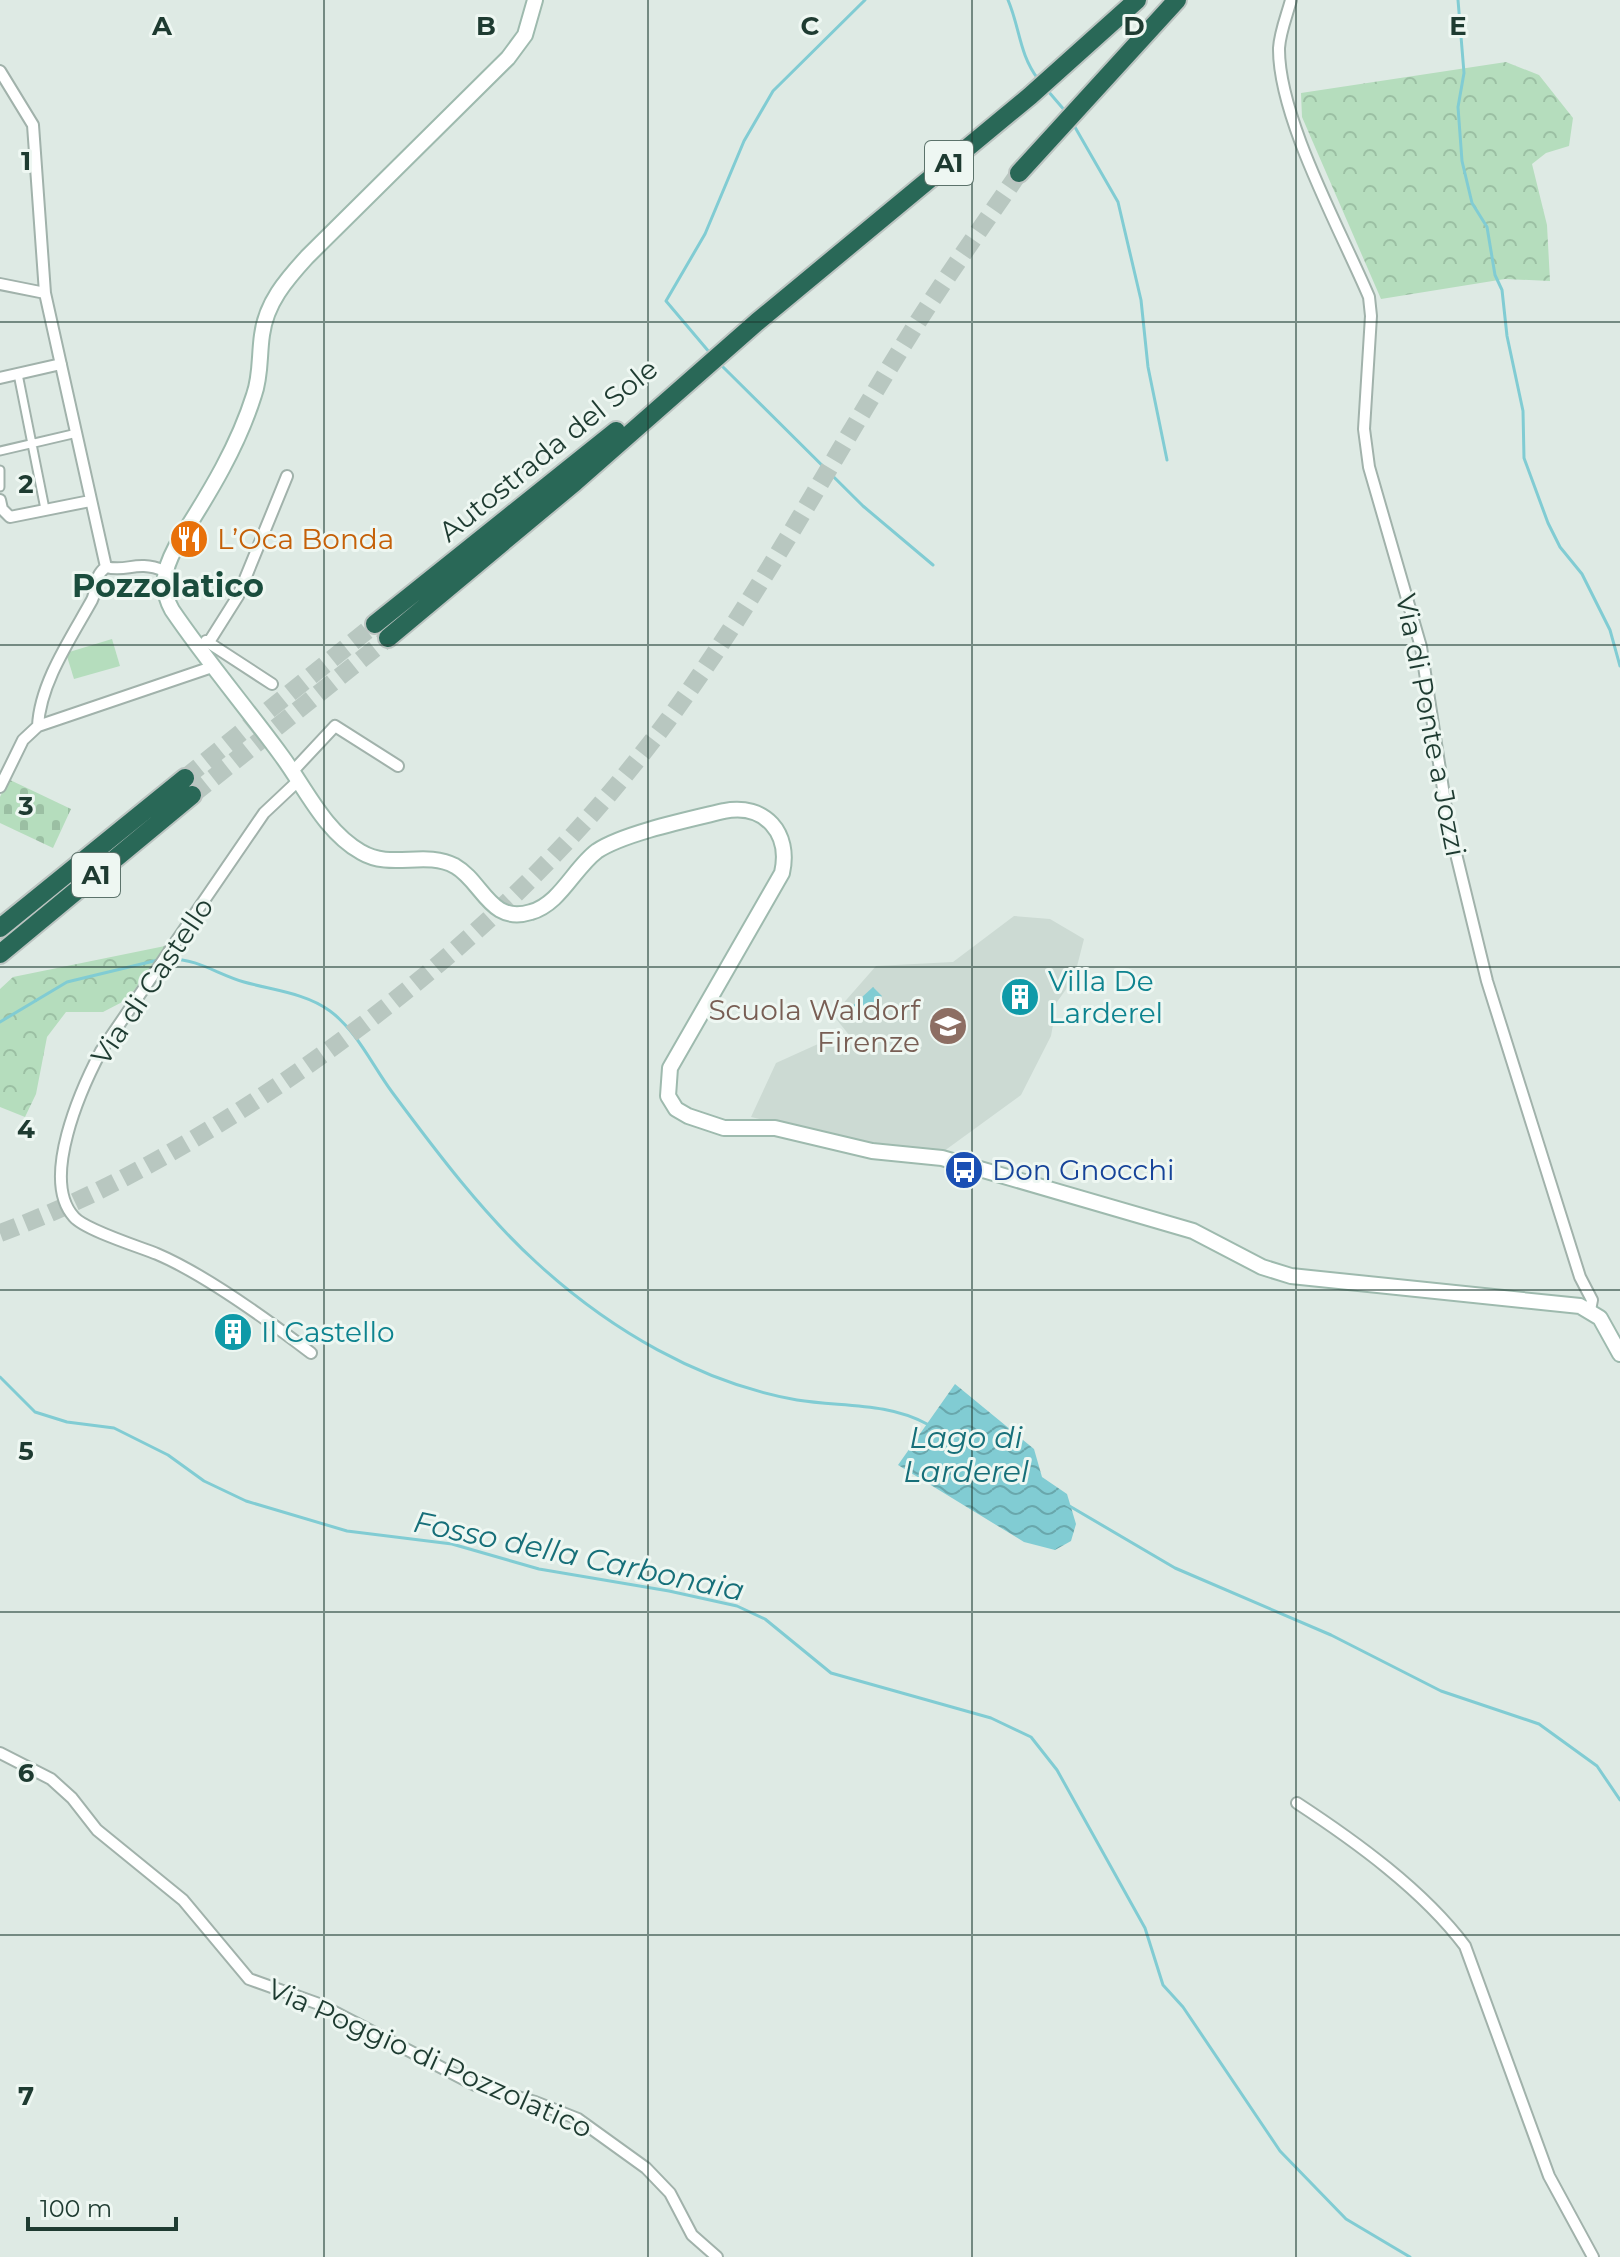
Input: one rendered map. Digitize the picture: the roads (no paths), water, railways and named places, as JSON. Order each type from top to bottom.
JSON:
[{"type":"highway","name":"Autostrada del Sole","points":[[382,631],[598,463],[757,322],[1030,96],[1137,0]]},
{"type":"highway","points":[[1019,173],[1177,0]]},
{"type":"highway","name":"A1","points":[[0,928],[189,787],[0,954]]},
{"type":"main road","points":[[535,0],[525,35],[508,58],[307,257],[281,287],[263,327],[258,379],[252,402],[217,479],[165,571],[167,601],[203,644],[212,667],[334,829],[364,854],[383,861],[435,860],[450,863],[470,877],[489,903],[514,914],[532,912],[546,905],[590,857],[610,844],[733,809],[752,811],[769,819],[779,832],[784,847],[779,881],[674,1058],[668,1077],[671,1102],[693,1119],[733,1129],[775,1128],[872,1151],[942,1158],[1193,1231],[1262,1267],[1291,1276],[1554,1302],[1590,1310],[1602,1321],[1620,1354]]},
{"type":"street","name":"Via di Ponte a Jozzi","points":[[1291,0],[1279,44],[1280,63],[1291,118],[1369,297],[1366,441],[1369,467],[1421,647],[1448,821],[1487,981],[1580,1277],[1592,1300],[1590,1310]]},
{"type":"street","points":[[0,71],[33,125],[45,293],[106,567]]},
{"type":"street","points":[[0,284],[45,293]]},
{"type":"street","points":[[0,378],[61,364]]},
{"type":"street","points":[[18,374],[45,509]]},
{"type":"street","points":[[0,451],[77,433]]},
{"type":"street","points":[[0,470],[0,487]]},
{"type":"street","points":[[272,684],[203,644],[238,596],[287,476]]},
{"type":"street","points":[[0,500],[2,509],[10,517],[90,501]]},
{"type":"street","points":[[106,567],[116,569],[143,563],[165,571]]},
{"type":"street","points":[[38,726],[41,704],[75,627],[94,595],[96,578],[106,567]]},
{"type":"street","points":[[0,787],[23,740],[38,726],[212,667]]},
{"type":"street","name":"Via di Castello","points":[[311,1353],[263,1318],[156,1254],[138,1250],[74,1218],[60,1186],[66,1136],[87,1077],[122,1018],[181,939],[264,813],[335,726],[398,766]]},
{"type":"street","name":"Via Poggio di Pozzolatico","points":[[0,1753],[51,1779],[72,1798],[97,1830],[183,1900],[249,1979],[319,2004],[475,2085],[535,2102],[578,2119],[646,2168],[670,2193],[692,2235],[717,2257]]},
{"type":"street","points":[[1297,1803],[1359,1846],[1449,1925],[1465,1946],[1549,2176],[1593,2257]]},
{"type":"water","points":[[873,987],[882,996],[857,1020],[848,1010]]},
{"type":"water","name":"Lago di Larderel","points":[[955,1384],[1034,1449],[1042,1477],[1067,1494],[1076,1524],[1071,1541],[1055,1550],[1024,1542],[898,1465]]},
{"type":"waterway","points":[[710,353],[666,301],[705,234],[744,141],[773,91],[865,0]]},
{"type":"waterway","points":[[1008,0],[1023,50],[1038,79]]},
{"type":"waterway","points":[[1458,0],[1464,73],[1458,107],[1462,161],[1472,203],[1487,227],[1495,275],[1502,290],[1507,336],[1523,411],[1524,458],[1548,523],[1560,547],[1582,574],[1610,630],[1620,666]]},
{"type":"waterway","points":[[1048,91],[1066,112]]},
{"type":"waterway","points":[[1072,122],[1118,202],[1141,300],[1148,367],[1167,460]]},
{"type":"waterway","name":"Autostrada del Sole","points":[[721,365],[863,506],[933,565]]},
{"type":"waterway","points":[[170,959],[190,961],[244,982],[300,996],[321,1005],[340,1019],[425,1136],[498,1224],[565,1287],[625,1331],[691,1367],[761,1392],[797,1400],[896,1412],[927,1424]]},
{"type":"waterway","points":[[0,1022],[67,982],[158,960]]},
{"type":"waterway","name":"Fosso della Carbonaia","points":[[0,1377],[35,1412],[67,1422],[114,1428],[168,1455],[204,1481],[246,1501],[347,1531],[452,1544],[539,1569],[737,1606],[765,1619],[831,1673],[991,1718],[1031,1737],[1057,1770],[1145,1928],[1163,1985],[1183,2007],[1280,2151],[1346,2219],[1410,2257]]},
{"type":"waterway","points":[[1066,1504],[1175,1568],[1331,1635],[1441,1691],[1539,1724],[1597,1766],[1620,1800]]},
{"type":"tunnel","points":[[0,1233],[73,1203],[144,1167],[279,1085],[440,963],[537,873],[626,773],[701,674],[763,579],[922,315],[1019,173]]},
{"type":"tunnel","points":[[185,778],[375,624]]},
{"type":"tunnel","points":[[192,795],[388,638]]},
{"type":"place","name":"L’Oca Bonda","points":[[189,539]]},
{"type":"place","name":"Villa De Larderel","points":[[1020,997]]},
{"type":"place","name":"Scuola Waldorf Firenze","points":[[948,1026]]},
{"type":"place","name":"Don Gnocchi","points":[[964,1170]]},
{"type":"place","name":"Il Castello","points":[[233,1332]]},
{"type":"district","name":"Pozzolatico","points":[[168,585]]}]
